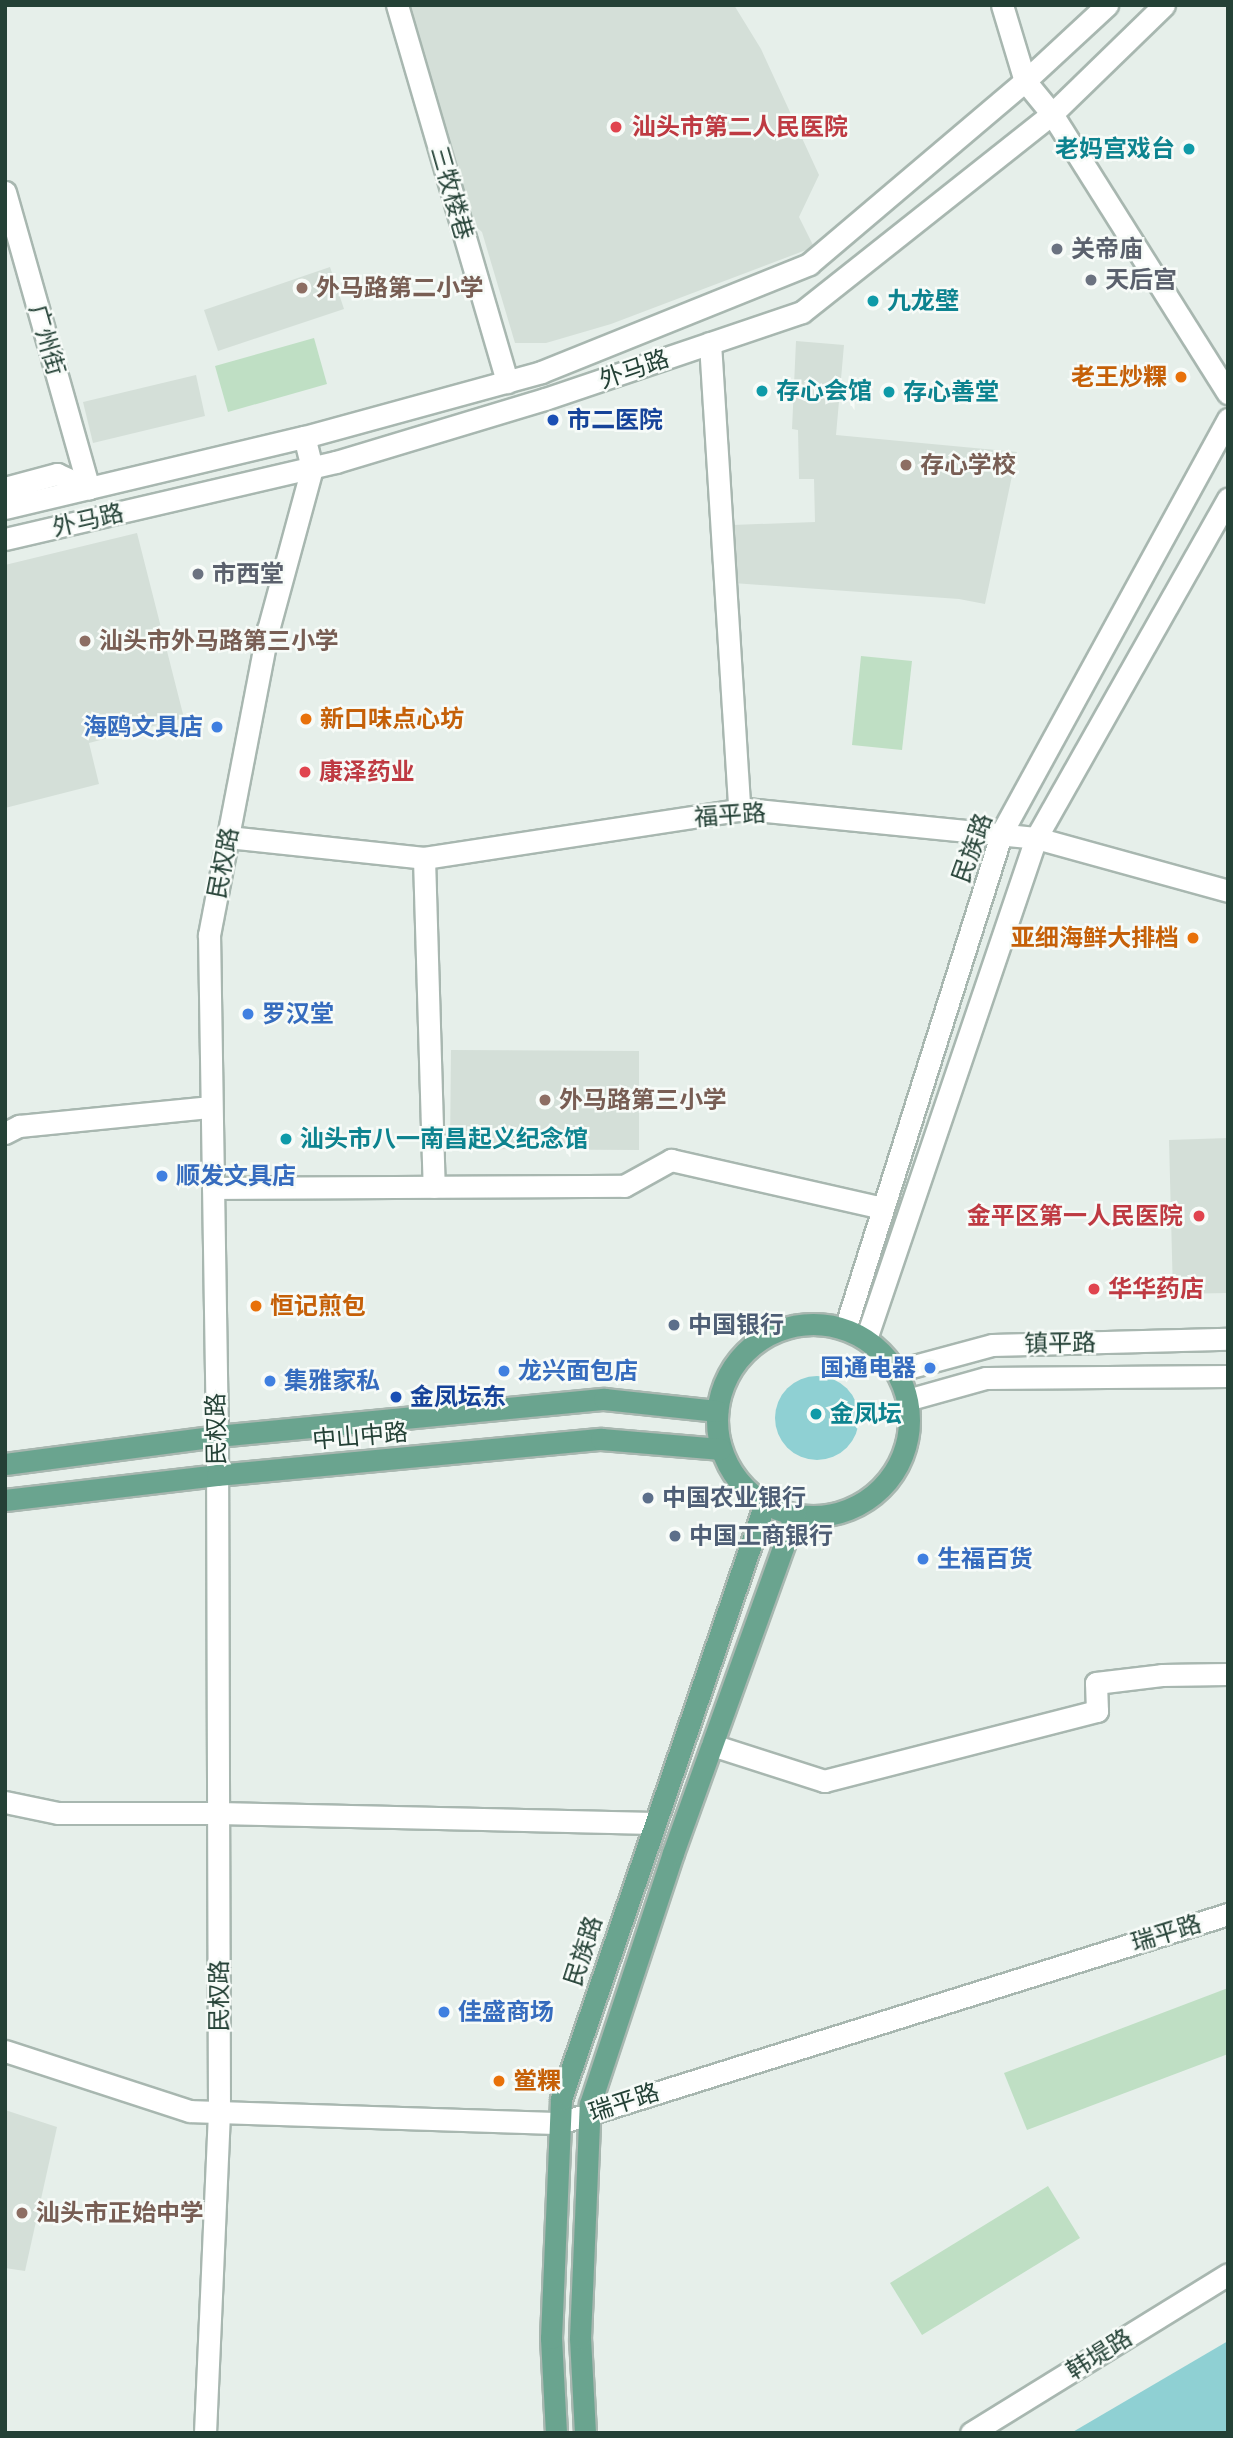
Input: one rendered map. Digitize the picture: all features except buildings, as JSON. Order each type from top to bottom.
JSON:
[{"type":"main road","points":[[807,1325],[845,1329],[866,1339],[883,1353],[896,1371],[907,1400],[909,1431],[900,1461],[882,1487],[847,1508],[827,1515],[795,1514],[765,1503],[746,1489],[731,1470],[721,1448],[717,1411],[724,1383],[739,1358],[761,1339],[787,1327],[807,1325]]},
{"type":"main road","name":"中山中路","points":[[5,1464],[217,1436],[604,1399],[717,1411]]},
{"type":"main road","name":"中山中路","points":[[5,1500],[217,1475],[601,1439],[721,1448]]},
{"type":"main road","name":"民族路","points":[[556,2433],[551,2338],[561,2099],[765,1503]]},
{"type":"main road","points":[[585,2433],[580,2338],[590,2112],[673,1853],[795,1514]]},
{"type":"street","name":"三牧楼巷","points":[[397,5],[507,382]]},
{"type":"street","points":[[1002,5],[1025,81],[1052,114],[1228,393]]},
{"type":"street","name":"外马路","points":[[5,508],[304,437],[541,372],[809,264],[1025,81],[1107,5]]},
{"type":"street","name":"外马路","points":[[5,539],[312,468],[545,399],[802,312],[1052,114],[1164,5]]},
{"type":"street","name":"广州街","points":[[5,192],[89,488]]},
{"type":"street","points":[[710,343],[738,810]]},
{"type":"street","name":"民族路","points":[[845,1329],[1002,832],[1228,419]]},
{"type":"street","name":"民权路","points":[[205,2433],[219,2112],[217,1436],[209,935],[268,630],[312,468],[304,437]]},
{"type":"street","points":[[5,488],[57,474],[89,488]]},
{"type":"street","points":[[866,1339],[1036,838],[1228,498]]},
{"type":"street","name":"福平路","points":[[228,837],[424,858],[738,810],[1002,832],[1036,838],[1228,891]]},
{"type":"street","points":[[424,858],[434,1187]]},
{"type":"street","points":[[5,1133],[19,1126],[211,1107]]},
{"type":"street","points":[[213,1188],[624,1186],[671,1160],[883,1208]]},
{"type":"street","name":"镇平路","points":[[896,1371],[992,1345],[1228,1339]]},
{"type":"street","name":"镇平路","points":[[907,1400],[986,1378],[1228,1376]]},
{"type":"street","points":[[712,1745],[824,1781],[1097,1711],[1096,1683],[1162,1675],[1228,1674]]},
{"type":"street","points":[[5,1802],[58,1813],[218,1813],[654,1823]]},
{"type":"street","name":"瑞平路","points":[[5,2051],[190,2111],[560,2123],[1228,1914]]},
{"type":"street","name":"韩堤路","points":[[971,2433],[1228,2274]]},
{"type":"shaded area","name":"汕头市第二人民医院","points":[[405,5],[734,5],[761,49],[819,175],[799,217],[814,247],[611,324],[546,343],[515,343],[482,232],[462,214]]},
{"type":"shaded area","name":"外马路第二小学","points":[[330,267],[344,309],[218,351],[204,310]]},
{"type":"shaded area","name":"存心学校","points":[[796,341],[844,345],[836,435],[1017,452],[985,604],[959,599],[733,583],[733,525],[815,522],[814,479],[799,479],[798,430],[792,429]]},
{"type":"shaded area","points":[[196,375],[205,416],[93,443],[83,402]]},
{"type":"shaded area","name":"汕头市外马路第三小学","points":[[137,533],[184,718],[89,743],[99,784],[5,808],[5,565]]},
{"type":"shaded area","name":"外马路第三小学","points":[[451,1050],[639,1051],[639,1150],[450,1149]]},
{"type":"shaded area","name":"金平区第一人民医院","points":[[1228,1138],[1228,1293],[1173,1294],[1169,1140]]},
{"type":"shaded area","name":"汕头市正始中学","points":[[5,2110],[57,2127],[25,2271],[5,2268]]},
{"type":"green space","points":[[314,338],[327,384],[228,412],[215,366]]},
{"type":"green space","points":[[861,656],[912,661],[902,750],[852,745]]},
{"type":"green space","points":[[1228,1988],[1228,2054],[1027,2130],[1004,2073]]},
{"type":"green space","points":[[1048,2186],[1080,2238],[922,2335],[890,2283]]},
{"type":"water","points":[[817,1376],[840,1383],[852,1395],[859,1418],[852,1441],[840,1453],[817,1460],[794,1453],[782,1441],[775,1418],[782,1395],[794,1383]]},
{"type":"water","points":[[1228,2341],[1228,2433],[1071,2433]]},
{"type":"place","name":"汕头市第二人民医院","points":[[616,127]]},
{"type":"place","name":"老妈宫戏台","points":[[1189,149]]},
{"type":"place","name":"关帝庙","points":[[1057,249]]},
{"type":"place","name":"天后宫","points":[[1091,280]]},
{"type":"place","name":"外马路第二小学","points":[[302,288]]},
{"type":"place","name":"九龙壁","points":[[873,301]]},
{"type":"place","name":"老王炒粿","points":[[1181,377]]},
{"type":"place","name":"存心会馆","points":[[762,391]]},
{"type":"place","name":"存心善堂","points":[[889,392]]},
{"type":"place","name":"市二医院","points":[[553,420]]},
{"type":"place","name":"存心学校","points":[[906,465]]},
{"type":"place","name":"市西堂","points":[[198,574]]},
{"type":"place","name":"汕头市外马路第三小学","points":[[85,641]]},
{"type":"place","name":"新口味点心坊","points":[[306,719]]},
{"type":"place","name":"海鸥文具店","points":[[217,727]]},
{"type":"place","name":"康泽药业","points":[[305,772]]},
{"type":"place","name":"亚细海鲜大排档","points":[[1193,938]]},
{"type":"place","name":"罗汉堂","points":[[248,1014]]},
{"type":"place","name":"外马路第三小学","points":[[545,1100]]},
{"type":"place","name":"汕头市八一南昌起义纪念馆","points":[[286,1139]]},
{"type":"place","name":"顺发文具店","points":[[162,1176]]},
{"type":"place","name":"金平区第一人民医院","points":[[1199,1216]]},
{"type":"place","name":"华华药店","points":[[1094,1289]]},
{"type":"place","name":"恒记煎包","points":[[256,1306]]},
{"type":"place","name":"中国银行","points":[[674,1325]]},
{"type":"place","name":"国通电器","points":[[930,1368]]},
{"type":"place","name":"龙兴面包店","points":[[504,1371]]},
{"type":"place","name":"集雅家私","points":[[270,1381]]},
{"type":"place","name":"金凤坛东","points":[[396,1397]]},
{"type":"place","name":"金凤坛","points":[[816,1414]]},
{"type":"place","name":"中国农业银行","points":[[648,1498]]},
{"type":"place","name":"中国工商银行","points":[[675,1536]]},
{"type":"place","name":"生福百货","points":[[923,1559]]},
{"type":"place","name":"佳盛商场","points":[[444,2012]]},
{"type":"place","name":"鲎粿","points":[[499,2081]]},
{"type":"place","name":"汕头市正始中学","points":[[22,2213]]}]
